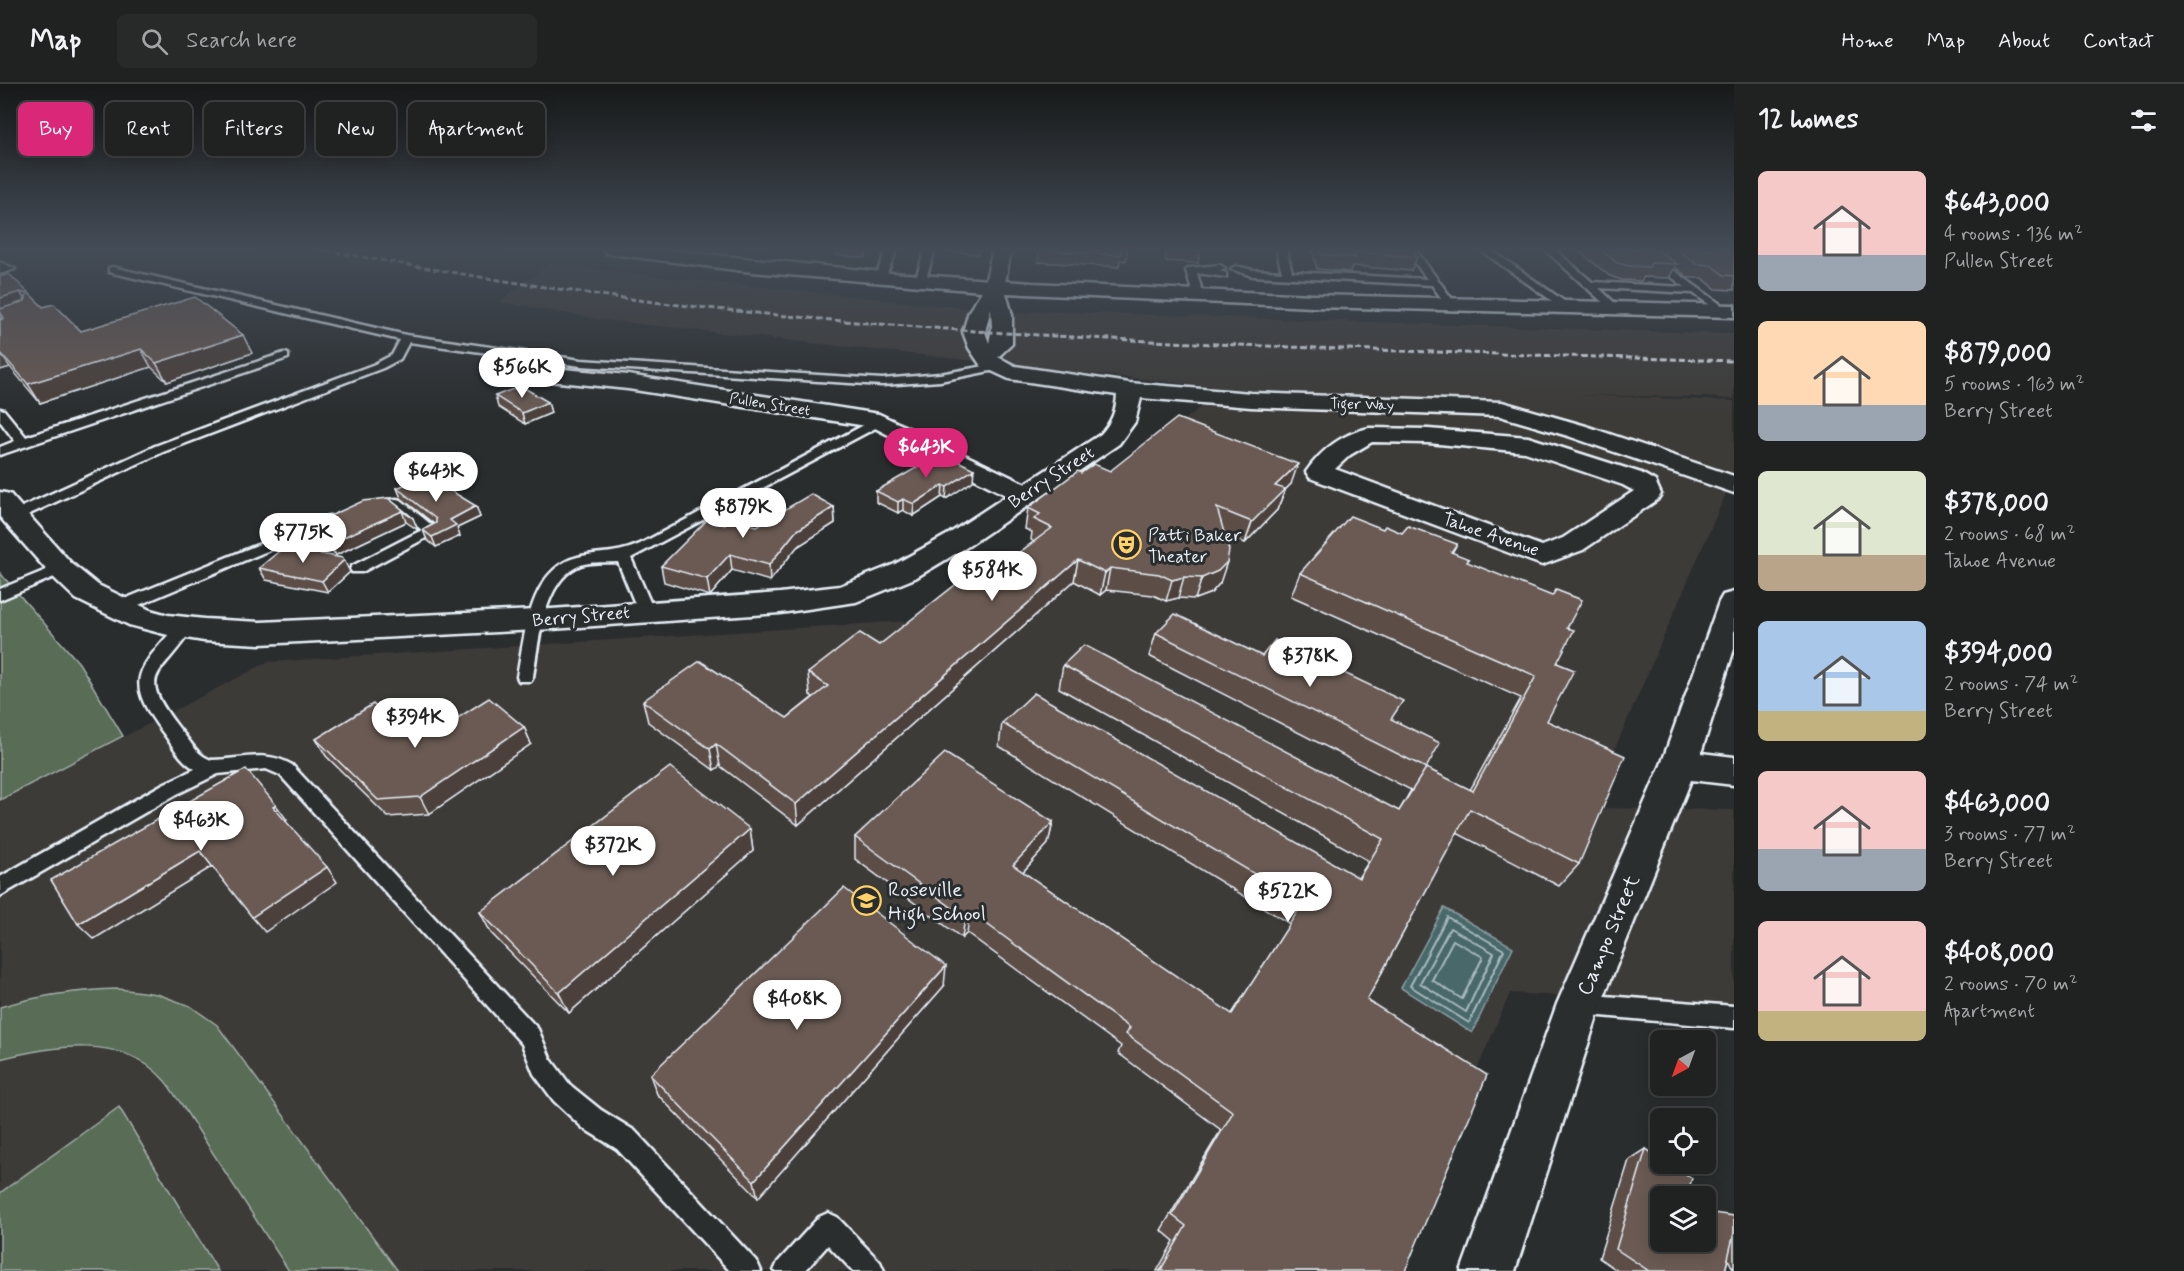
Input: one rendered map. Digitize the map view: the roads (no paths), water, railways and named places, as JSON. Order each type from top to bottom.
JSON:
[{"type":"street","points":[[991,362],[1000,344],[1003,328],[1001,304]]},
{"type":"street","points":[[1504,304],[1730,311]]},
{"type":"street","name":"Tiger Way","points":[[991,362],[1027,377],[1129,390],[1251,400],[1502,409],[1734,485]]},
{"type":"street","name":"Pullen Street","points":[[498,370],[628,382],[879,421],[1024,494]]},
{"type":"street","name":"Berry Street","points":[[7,508],[61,569],[87,592],[140,618],[185,627],[260,633],[537,620],[780,603],[845,595],[905,571],[957,541],[1024,494],[1110,439],[1123,424],[1129,408],[1129,390]]},
{"type":"street","points":[[1414,405],[1428,435]]},
{"type":"street","points":[[1441,406],[1461,439]]},
{"type":"street","name":"Tahoe Avenue","points":[[1369,435],[1428,435],[1528,445],[1632,480],[1646,487],[1648,494],[1573,544],[1542,556],[1319,472],[1327,461],[1346,444],[1369,435]]},
{"type":"street","name":"Campo Street","points":[[1488,1271],[1579,1004],[1679,765],[1733,606]]},
{"type":"street","points":[[1679,765],[1734,771]]},
{"type":"lane","points":[[261,304],[406,338],[581,363],[882,382],[959,377],[991,362]]},
{"type":"lane","points":[[1610,304],[1614,308]]},
{"type":"lane","points":[[7,508],[379,366],[396,357],[406,338]]},
{"type":"lane","points":[[0,451],[284,356]]},
{"type":"lane","points":[[0,413],[23,442]]},
{"type":"lane","points":[[525,677],[537,620],[548,586],[558,572],[572,563],[596,557],[623,556],[645,547],[879,421]]},
{"type":"lane","points":[[117,608],[353,510],[396,503],[432,531],[357,568]]},
{"type":"lane","points":[[623,556],[646,611]]},
{"type":"lane","points":[[0,595],[61,569]]},
{"type":"lane","points":[[185,627],[154,663],[146,679],[146,693],[152,708],[200,764],[215,767],[267,761],[278,763],[286,770],[530,1036],[542,1066],[562,1093],[592,1119],[626,1140],[748,1271]]},
{"type":"lane","points":[[0,887],[170,789],[215,767]]},
{"type":"lane","points":[[1579,1004],[1734,1017]]},
{"type":"lane","points":[[787,1271],[828,1226],[871,1271]]},
{"type":"water","points":[[1444,908],[1513,947],[1472,1033],[1401,988]]},
{"type":"railway","points":[[675,304],[803,317],[1069,337],[1335,349],[1734,361]]},
{"type":"place","name":"Patti Baker Theater","points":[[1127,545]]},
{"type":"place","name":"Roseville High School","points":[[867,901]]}]
